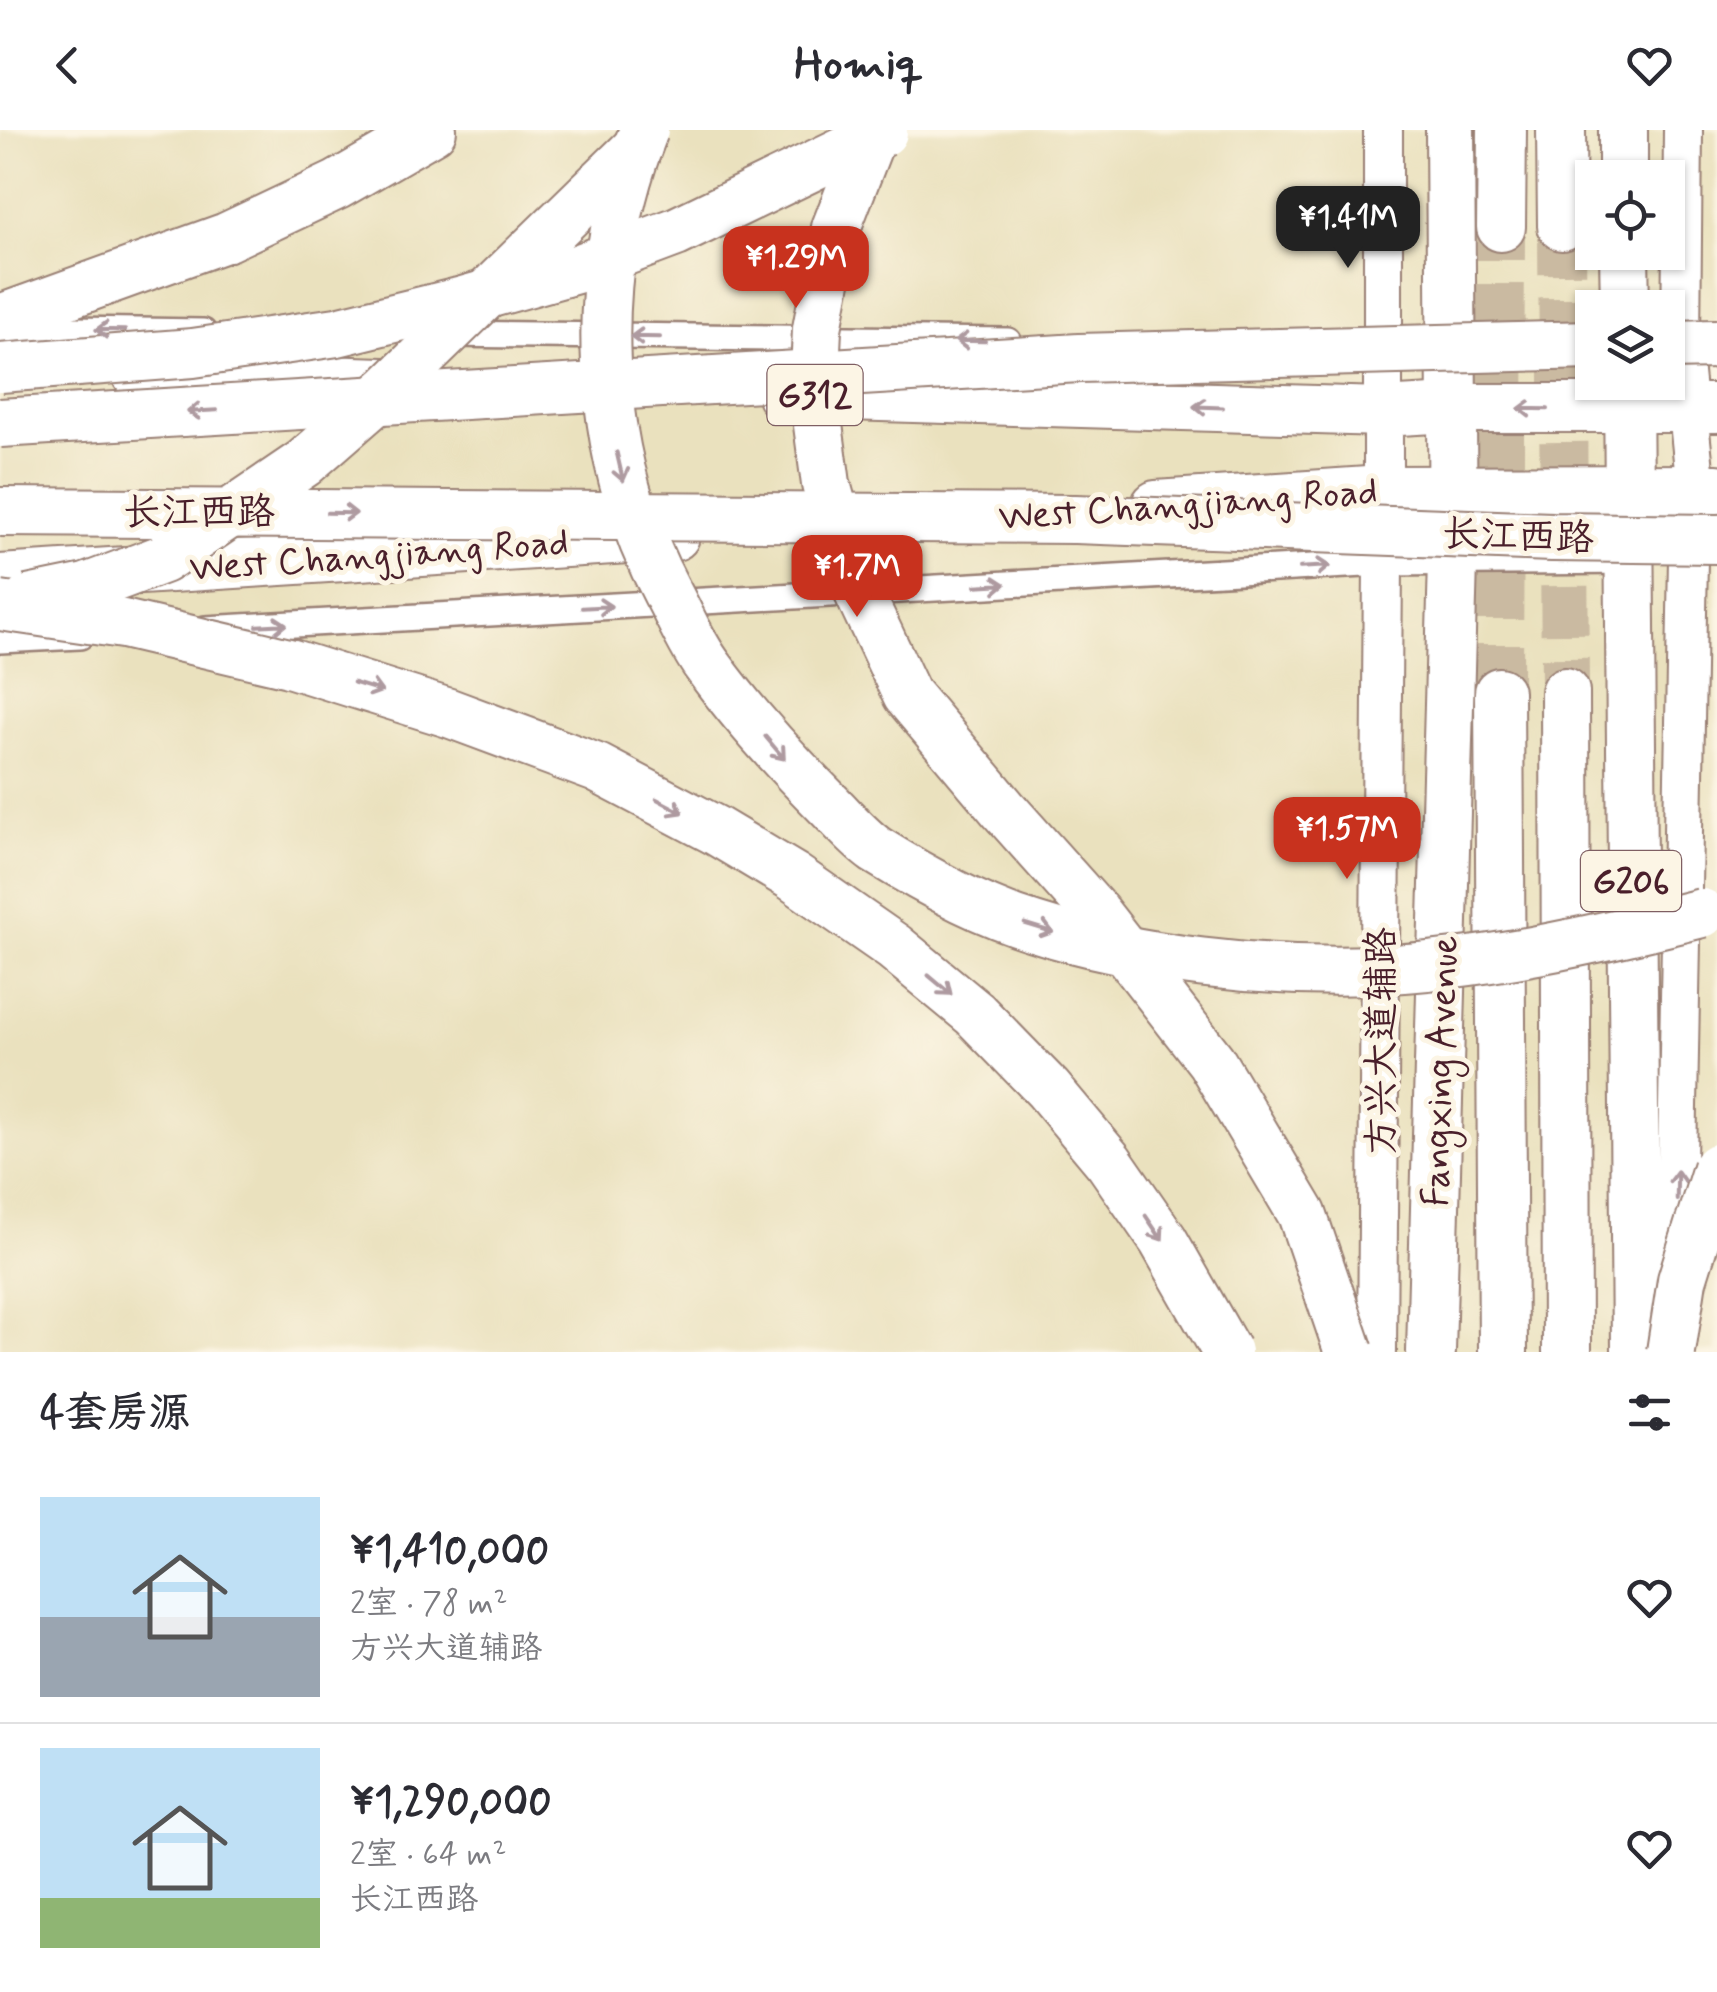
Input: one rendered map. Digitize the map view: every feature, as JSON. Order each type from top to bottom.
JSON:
[{"type":"highway","points":[[0,319],[227,237],[338,185],[432,130]]},
{"type":"highway","points":[[644,130],[633,158],[614,244],[605,319],[607,386],[629,505],[658,575],[705,663],[780,756],[873,848],[960,896],[1030,926],[1118,948],[1272,967],[1372,970],[1485,958],[1590,941],[1717,908]]},
{"type":"highway","points":[[0,606],[86,588],[163,559],[304,464],[390,388],[655,130]]},
{"type":"highway","points":[[874,130],[836,228],[817,329],[814,394],[826,484],[852,578],[907,695],[1095,912],[1210,1060],[1302,1214],[1350,1352]]},
{"type":"highway","points":[[0,369],[211,350],[338,332],[459,302],[580,268],[676,232],[886,130]]},
{"type":"highway","name":"Fangxing Avenue","points":[[1431,1352],[1453,561],[1450,130]]},
{"type":"highway","points":[[1501,227],[1502,130]]},
{"type":"highway","points":[[1562,130],[1562,226]]},
{"type":"highway","points":[[1623,130],[1623,160]]},
{"type":"highway","name":"G312","points":[[0,423],[1079,358],[1575,344]]},
{"type":"highway","name":"West Changjiang Road","points":[[0,369],[1382,412],[1575,400]]},
{"type":"highway","name":"G206","points":[[1629,400],[1636,1352]]},
{"type":"highway","name":"West Changjiang Road","points":[[1654,400],[1703,408]]},
{"type":"highway","name":"West Changjiang Road","points":[[0,579],[1383,490],[1706,489]]},
{"type":"highway","name":"长江西路","points":[[0,512],[1075,519],[1552,537],[1708,553]]},
{"type":"highway","points":[[0,606],[123,624],[289,663],[449,712],[597,768],[716,830],[792,876],[907,958],[975,1014],[1048,1088],[1109,1162],[1163,1240],[1227,1352]]},
{"type":"highway","name":"Fangxing Avenue","points":[[1499,692],[1503,1352]]},
{"type":"highway","name":"G206","points":[[1565,692],[1567,1352]]},
{"type":"highway","points":[[1672,1352],[1682,1280],[1717,1168]]},
{"type":"street","name":"方兴大道辅路","points":[[1377,1352],[1384,563],[1383,130]]},
{"type":"street","points":[[1672,1352],[1708,553],[1703,408],[1690,343],[1683,130]]},
{"type":"street","points":[[0,329],[1575,344]]},
{"type":"street","points":[[0,640],[1384,563],[1628,562],[1708,553]]},
{"type":"tunnel","points":[[1562,226],[1565,692]]},
{"type":"tunnel","points":[[1499,692],[1501,227]]}]
